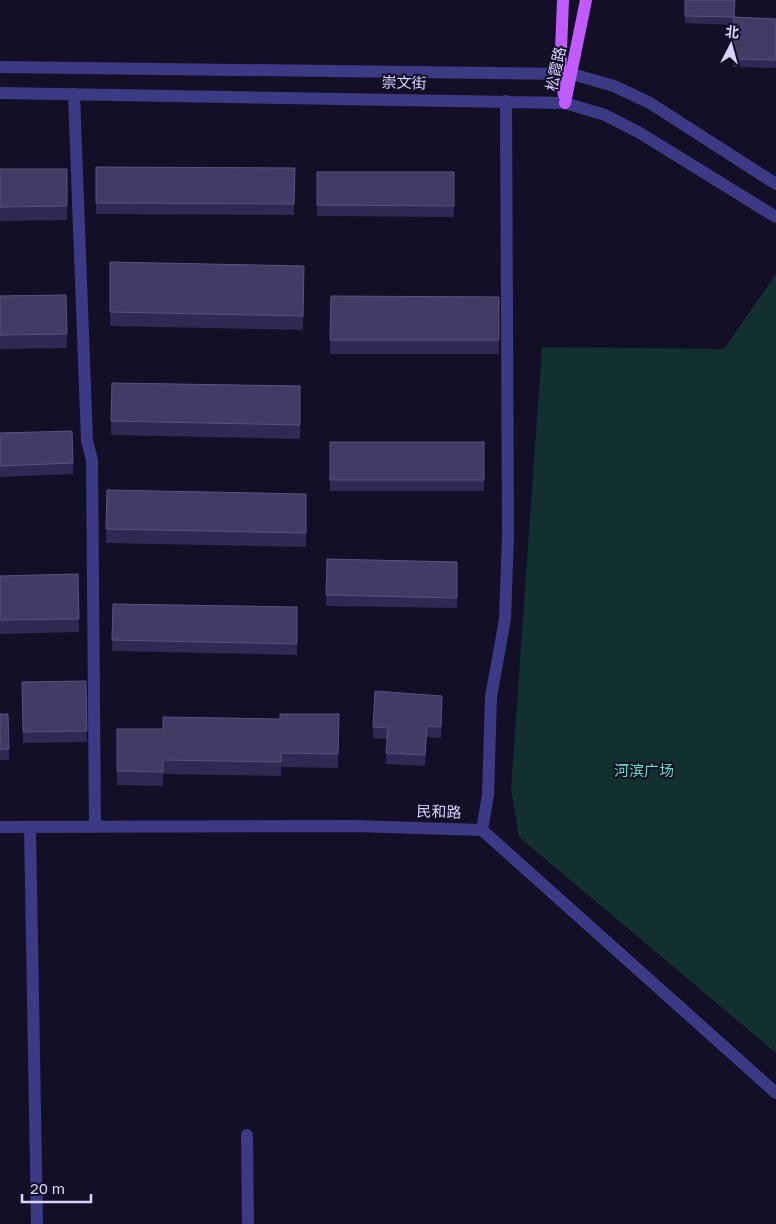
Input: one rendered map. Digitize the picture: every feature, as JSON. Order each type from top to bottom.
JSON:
[{"type":"main road","name":"松霞路","points":[[562,0],[566,74],[565,103]]},
{"type":"main road","name":"松霞路","points":[[566,74],[586,0]]},
{"type":"street","name":"崇文街","points":[[0,66],[566,74],[614,86],[650,103],[776,184]]},
{"type":"street","name":"崇文街","points":[[0,93],[565,103],[605,114],[640,133],[776,218]]},
{"type":"street","points":[[74,94],[87,441],[92,460],[95,826]]},
{"type":"street","points":[[482,830],[488,796],[491,697],[505,619],[508,535],[506,101]]},
{"type":"street","name":"民和路","points":[[0,827],[355,826],[482,830],[776,1094]]},
{"type":"street","points":[[30,828],[37,1224]]},
{"type":"street","points":[[247,1135],[248,1224]]},
{"type":"green space","name":"河滨广场","points":[[776,274],[776,1053],[519,837],[511,789],[542,347],[724,349]]},
{"type":"building","points":[[685,0],[735,0],[734,17],[685,16]]},
{"type":"building","points":[[734,17],[776,19],[776,60],[733,59]]},
{"type":"building","points":[[96,167],[295,168],[294,204],[96,203]]},
{"type":"building","points":[[0,169],[67,169],[67,206],[0,207]]},
{"type":"building","points":[[317,172],[454,172],[454,206],[317,205]]},
{"type":"building","points":[[110,262],[304,266],[303,316],[110,312]]},
{"type":"building","points":[[66,295],[67,334],[0,335],[0,296]]},
{"type":"building","points":[[331,296],[499,297],[499,340],[330,340]]},
{"type":"building","points":[[112,383],[300,386],[300,425],[111,421]]},
{"type":"building","points":[[72,431],[73,463],[0,466],[0,433]]},
{"type":"building","points":[[330,442],[484,442],[484,480],[330,480]]},
{"type":"building","points":[[107,490],[306,494],[306,533],[106,529]]},
{"type":"building","points":[[327,559],[457,562],[457,598],[326,595]]},
{"type":"building","points":[[78,574],[79,619],[0,620],[0,576]]},
{"type":"building","points":[[113,604],[297,607],[297,644],[112,640]]},
{"type":"building","points":[[86,681],[87,731],[23,732],[22,682]]},
{"type":"building","points":[[375,691],[442,696],[441,727],[427,726],[425,755],[386,753],[388,728],[373,727]]},
{"type":"building","points":[[0,714],[8,714],[9,749],[0,749]]},
{"type":"building","points":[[280,714],[339,714],[338,754],[281,753],[281,762],[163,760],[163,772],[117,771],[117,729],[163,729],[163,717],[280,719]]}]
